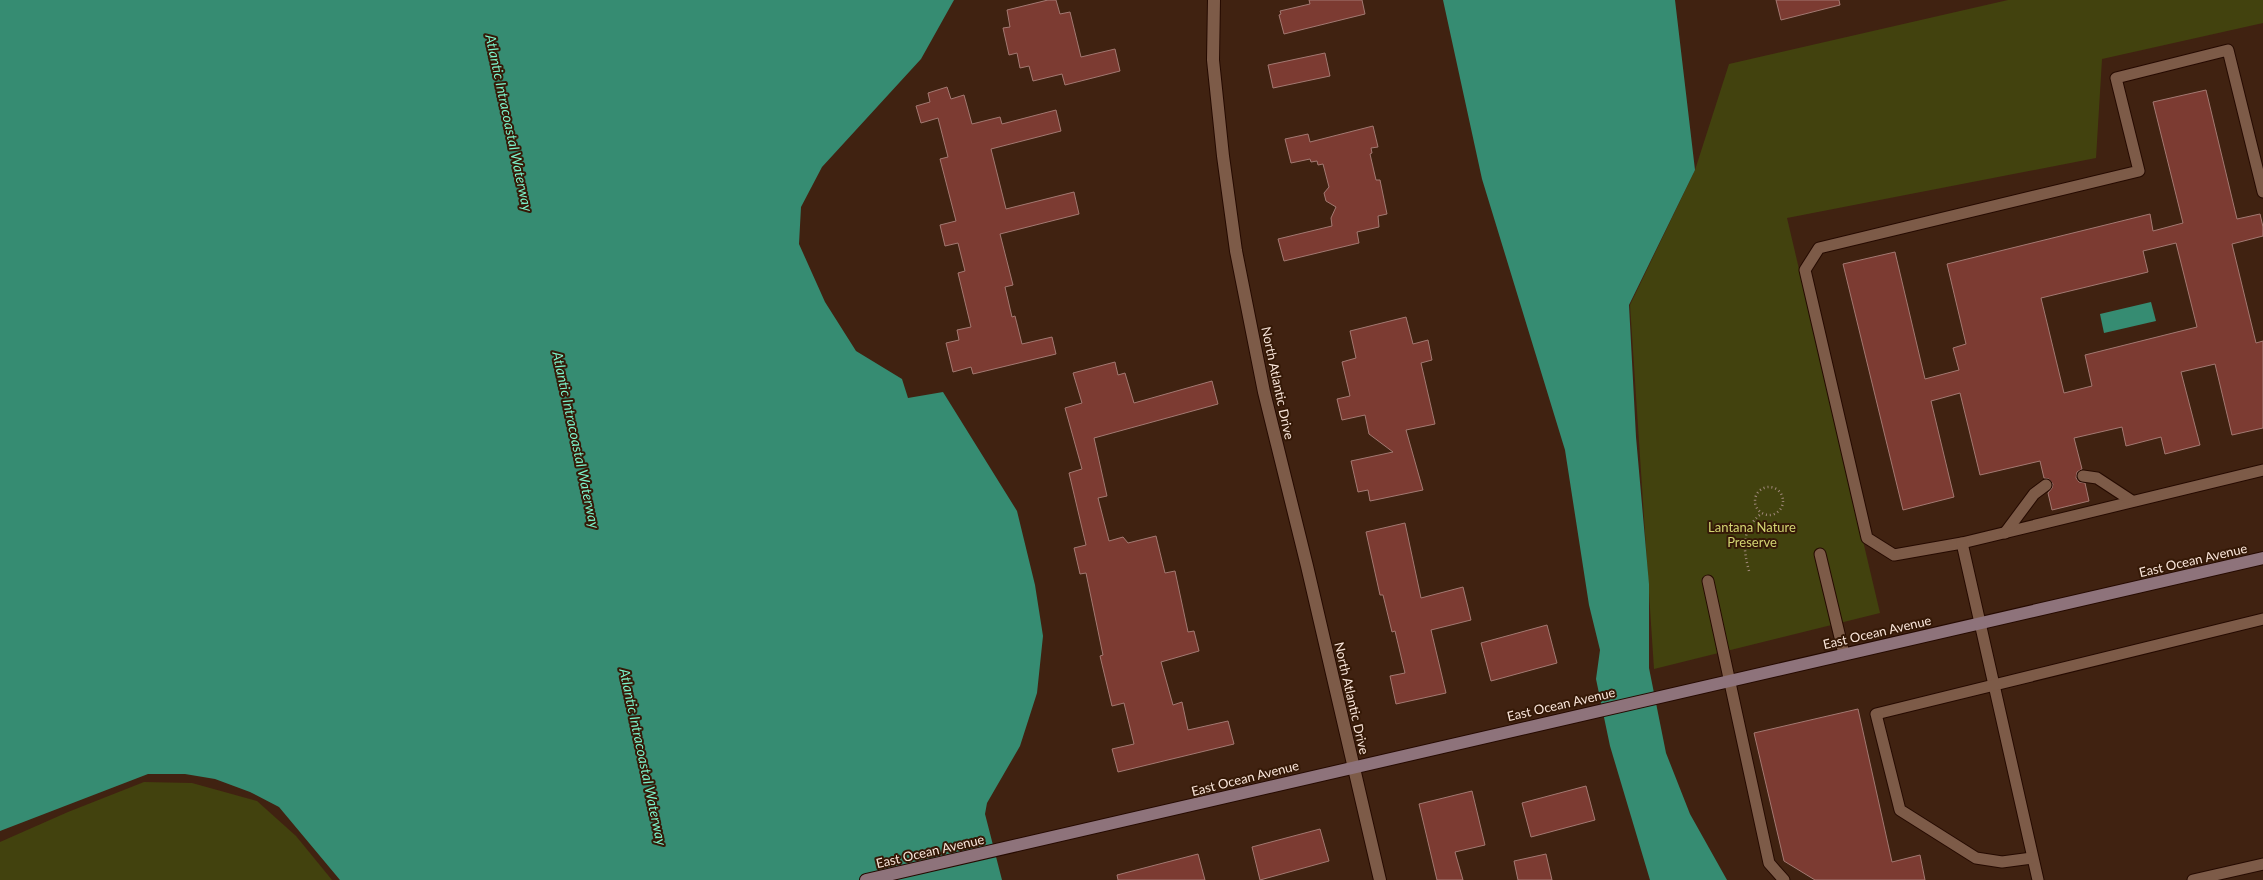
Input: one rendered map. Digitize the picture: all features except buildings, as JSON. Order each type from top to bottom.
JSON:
[{"type":"main road","name":"East Ocean Avenue","points":[[866,880],[1017,846],[1353,766],[2263,558]]},
{"type":"street","name":"North Atlantic Drive","points":[[1214,0],[1213,60],[1222,156],[1236,251],[1264,392],[1307,566],[1380,880]]},
{"type":"lane","points":[[2263,192],[2228,50],[2116,78],[2138,171],[1819,248],[1805,270],[1867,538],[1894,555],[1962,543],[2263,470]]},
{"type":"lane","points":[[2083,476],[2097,478],[2132,502]]},
{"type":"lane","points":[[2005,533],[2034,494],[2046,486]]},
{"type":"lane","points":[[1962,543],[2038,880]]},
{"type":"lane","points":[[1820,554],[1844,654]]},
{"type":"lane","points":[[1708,581],[1731,680],[1769,863],[1784,880]]},
{"type":"lane","points":[[2032,858],[2002,862],[1976,858],[1900,810],[1876,714],[2263,619]]},
{"type":"lane","points":[[2193,880],[2263,864]]},
{"type":"path","points":[[1749,571],[1744,550],[1745,538],[1752,522],[1761,514],[1774,515],[1781,509],[1783,500],[1776,489],[1763,488],[1756,493],[1754,502],[1761,514]]},
{"type":"green space","name":"Lantana Nature Preserve","points":[[2008,0],[2263,0],[2263,23],[2102,59],[2096,158],[1787,218],[1880,613],[1654,669],[1630,305],[1695,170],[1729,64]]},
{"type":"green space","points":[[144,782],[192,783],[257,801],[296,836],[332,880],[0,880],[0,842],[68,812]]},
{"type":"water","name":"Atlantic Intracoastal Waterway","points":[[0,0],[954,0],[921,59],[822,167],[801,207],[799,244],[825,302],[856,351],[902,379],[908,398],[943,392],[1017,511],[1035,585],[1043,636],[1037,693],[1020,746],[987,803],[985,814],[1002,880],[340,880],[279,807],[250,792],[215,779],[185,774],[148,774],[0,831]]},
{"type":"water","points":[[1443,0],[1675,0],[1695,170],[1629,305],[1636,437],[1649,584],[1649,668],[1666,753],[1690,814],[1727,880],[1650,880],[1610,746],[1596,679],[1600,650],[1589,605],[1565,450],[1482,179]]},
{"type":"water","points":[[2151,302],[2156,321],[2104,333],[2100,314]]}]
